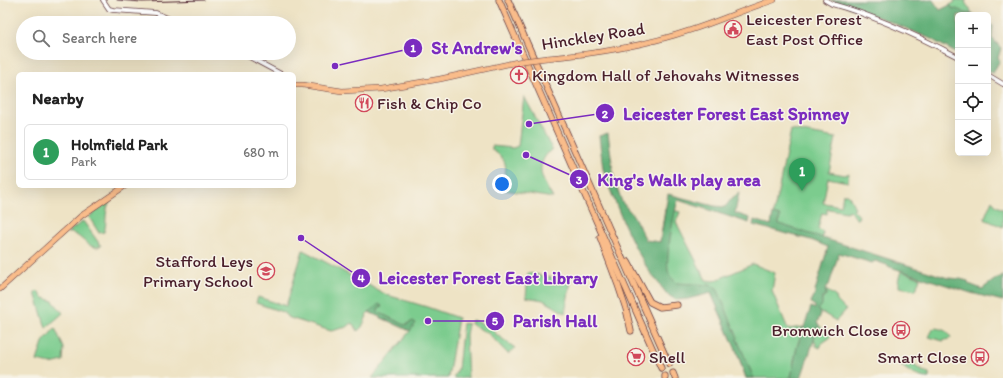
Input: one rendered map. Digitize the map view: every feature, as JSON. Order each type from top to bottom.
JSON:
[{"type":"highway","points":[[499,0],[661,368]]},
{"type":"highway","points":[[508,0],[669,364]]},
{"type":"highway","points":[[590,206],[624,303],[631,331]]},
{"type":"highway","points":[[614,238],[650,302],[660,307],[677,305]]},
{"type":"main road","name":"Hinckley Road","points":[[296,85],[342,91],[381,89],[423,83],[514,63],[613,50],[691,30],[774,0]]},
{"type":"main road","points":[[0,289],[81,216],[121,188]]},
{"type":"street","points":[[825,0],[920,37],[955,55]]},
{"type":"street","points":[[104,1],[109,8],[113,10],[156,13],[163,16]]},
{"type":"street","points":[[255,60],[277,72]]},
{"type":"street","points":[[991,77],[1003,84]]},
{"type":"green space","points":[[830,0],[933,0],[940,10],[950,5],[953,9],[964,12],[955,12],[955,52],[929,38],[886,20]]},
{"type":"green space","points":[[954,0],[967,0],[965,2],[971,12],[961,12],[954,9],[950,5],[955,2]]},
{"type":"green space","points":[[991,25],[993,26],[992,38],[1001,48],[998,58],[1000,60],[993,73],[991,72]]},
{"type":"green space","points":[[524,96],[552,149],[543,161],[541,173],[553,198],[499,189],[506,167],[502,158],[492,150],[492,146],[513,148],[518,146]]},
{"type":"green space","points":[[791,130],[836,138],[829,172],[845,175],[849,173],[848,182],[828,178],[823,203],[841,206],[843,194],[848,194],[855,208],[853,209],[859,216],[857,220],[850,210],[846,212],[827,209],[827,214],[822,213],[818,229],[823,232],[822,242],[771,225]]},
{"type":"green space","points":[[608,133],[614,178],[622,202],[633,215],[646,240],[660,242],[668,194],[714,206],[725,207],[732,198],[739,193],[735,213],[750,218],[749,223],[678,200],[670,238],[668,268],[671,278],[677,283],[711,285],[717,288],[754,378],[746,378],[737,352],[711,293],[688,299],[676,300],[667,294],[649,271],[624,224],[603,169],[599,136]]},
{"type":"green space","points":[[112,199],[109,203],[107,211],[104,232],[99,233],[89,217]]},
{"type":"green space","points":[[992,200],[996,206],[1003,209],[1003,227],[984,219]]},
{"type":"green space","points":[[665,208],[680,212],[676,222],[706,280],[714,281],[753,264],[775,273],[772,291],[788,329],[803,327],[797,347],[792,378],[746,378],[737,352],[711,293],[673,291],[660,242]]},
{"type":"green space","points":[[773,214],[780,216],[779,224],[948,278],[968,281],[969,284],[982,289],[997,278],[1003,276],[1003,301],[971,293],[875,261],[872,263],[839,253],[829,285],[825,288],[826,296],[822,298],[822,305],[818,310],[821,314],[817,323],[820,326],[816,328],[814,340],[801,378],[792,378],[797,347],[811,307],[815,309],[815,306],[811,302],[815,294],[828,247],[811,240],[753,225],[754,220],[771,225]]},
{"type":"green space","points":[[83,221],[101,246],[92,246],[76,235],[67,233]]},
{"type":"green space","points":[[303,250],[387,295],[458,318],[448,378],[372,378],[410,331],[369,312],[366,315],[367,316],[362,327],[358,331],[352,323],[347,327],[331,331],[287,317],[285,313],[256,303],[258,297],[286,306]]},
{"type":"green space","points":[[901,271],[920,278],[916,290],[899,287],[898,281]]},
{"type":"green space","points":[[528,273],[571,281],[565,313],[543,300],[526,297]]},
{"type":"green space","points":[[826,290],[836,297],[837,301],[846,310],[836,321],[818,310],[822,299],[826,296]]},
{"type":"green space","points":[[37,291],[44,298],[53,301],[63,313],[46,328],[35,293]]},
{"type":"green space","points":[[379,304],[382,306],[378,309],[378,312],[405,325],[413,321],[416,323],[410,331],[369,312]]},
{"type":"green space","points":[[472,320],[492,327],[496,334],[515,348],[508,354],[489,334],[471,324]]},
{"type":"green space","points":[[463,323],[468,324],[466,335],[468,378],[453,378],[458,369]]},
{"type":"green space","points":[[820,326],[831,337],[821,344],[820,348],[816,346],[816,343],[814,342],[816,328]]},
{"type":"green space","points":[[55,328],[64,348],[63,361],[51,364],[37,361],[43,342]]},
{"type":"green space","points":[[937,328],[946,331],[951,338],[943,341],[929,337],[933,329]]},
{"type":"green space","points":[[895,361],[911,363],[922,371],[929,373],[929,378],[915,375]]},
{"type":"railway","points":[[117,0],[142,2],[204,0]]},
{"type":"place","name":"Leicester Forest East Post Office","points":[[733,29]]},
{"type":"place","name":"St Andrew's","points":[[335,66]]},
{"type":"place","name":"Kingdom Hall of Jehovahs Witnesses","points":[[519,75]]},
{"type":"place","name":"Fish & Chip Co","points":[[364,103]]},
{"type":"place","name":"Leicester Forest East Spinney","points":[[529,124]]},
{"type":"place","name":"King's Walk play area","points":[[526,155]]},
{"type":"place","name":"Holmfield Park","points":[[802,191]]},
{"type":"place","name":"Leicester Forest East Library","points":[[301,238]]},
{"type":"place","name":"Stafford Leys Primary School","points":[[266,271]]},
{"type":"place","name":"Parish Hall","points":[[428,321]]},
{"type":"place","name":"Bromwich Close","points":[[901,330]]},
{"type":"place","name":"Shell","points":[[636,357]]},
{"type":"place","name":"Smart Close","points":[[980,357]]}]
